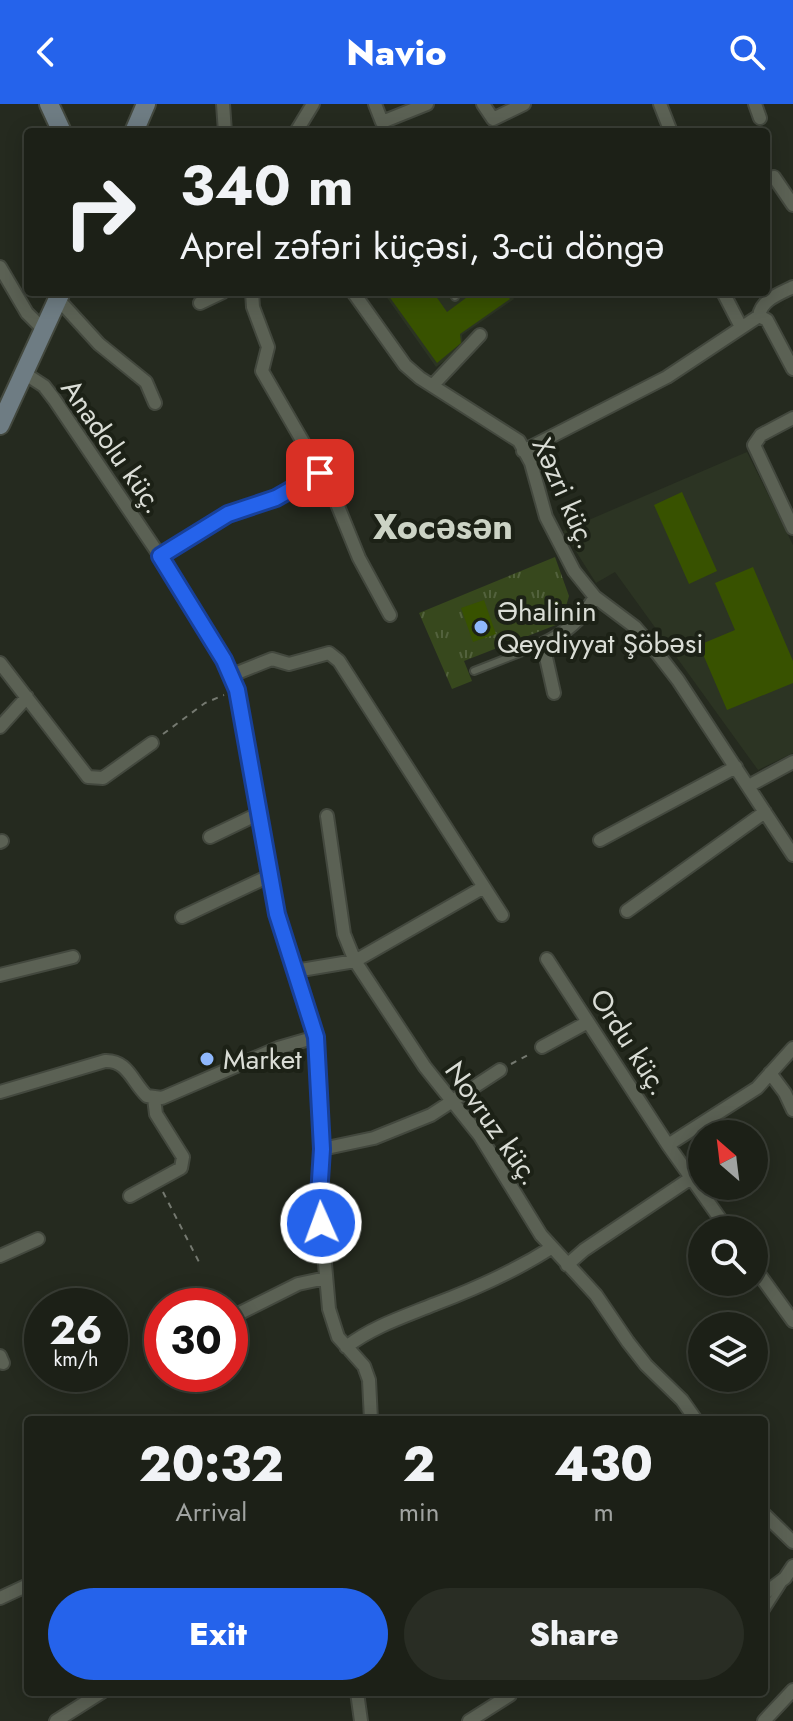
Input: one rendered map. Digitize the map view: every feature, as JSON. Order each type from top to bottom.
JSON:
[{"type":"street","points":[[49,104],[60,128]]},
{"type":"street","points":[[136,128],[146,104]]},
{"type":"street","points":[[223,104],[225,128]]},
{"type":"street","points":[[298,128],[313,104]]},
{"type":"street","points":[[375,104],[384,127],[427,104]]},
{"type":"street","points":[[483,104],[499,128]]},
{"type":"street","points":[[493,119],[524,104]]},
{"type":"street","points":[[660,104],[669,128]]},
{"type":"street","points":[[755,104],[760,118]]},
{"type":"street","points":[[774,177],[793,205]]},
{"type":"street","points":[[0,267],[6,290],[44,330]]},
{"type":"street","points":[[759,316],[760,307],[793,287]]},
{"type":"street","points":[[0,425],[60,296]]},
{"type":"street","points":[[61,296],[99,344],[146,382],[155,403]]},
{"type":"street","points":[[200,303],[215,296]]},
{"type":"street","points":[[252,296],[253,307],[268,347],[262,371],[339,508],[359,558],[390,615]]},
{"type":"street","name":"Xəzri küç.","points":[[356,296],[405,365],[519,441],[531,463],[546,517],[574,571],[595,597],[618,612],[654,649],[678,680],[793,855]]},
{"type":"street","points":[[725,296],[741,327]]},
{"type":"street","points":[[523,451],[667,377],[759,316]]},
{"type":"street","points":[[759,316],[767,320],[793,369]]},
{"type":"street","points":[[433,385],[480,335]]},
{"type":"street","name":"Anadolu küç.","points":[[24,373],[44,386],[54,399],[160,556],[232,675],[237,690],[282,934],[316,1037],[322,1149],[319,1196],[332,1321],[338,1337],[364,1366],[369,1380],[371,1416]]},
{"type":"street","points":[[793,418],[761,435],[754,445],[793,528]]},
{"type":"street","points":[[160,556],[228,514],[276,498],[320,473]]},
{"type":"street","points":[[554,693],[543,644],[564,634],[581,620],[595,597]]},
{"type":"street","points":[[232,675],[272,659],[289,664],[329,653],[339,661],[502,915]]},
{"type":"street","points":[[0,663],[88,777],[95,780],[103,778],[152,743]]},
{"type":"street","points":[[0,727],[27,697]]},
{"type":"street","points":[[754,783],[793,762]]},
{"type":"street","points":[[600,840],[736,767]]},
{"type":"street","points":[[627,911],[765,812]]},
{"type":"street","points":[[210,837],[258,814]]},
{"type":"street","name":"Novruz küç.","points":[[327,816],[344,934],[355,961],[425,1067],[480,1136],[526,1214],[551,1248],[596,1295],[646,1365],[682,1400],[693,1416]]},
{"type":"street","points":[[182,917],[269,876]]},
{"type":"street","points":[[295,971],[355,961],[484,887]]},
{"type":"street","points":[[0,975],[73,957]]},
{"type":"street","name":"Ordu küç.","points":[[547,959],[688,1174]]},
{"type":"street","points":[[542,1047],[588,1022]]},
{"type":"street","points":[[0,1092],[116,1060],[125,1066],[143,1092],[154,1098],[173,1095],[278,1048],[316,1037]]},
{"type":"street","points":[[668,1145],[738,1103],[757,1088],[793,1048]]},
{"type":"street","points":[[322,1149],[374,1138],[431,1115],[500,1070]]},
{"type":"street","points":[[770,1073],[793,1110]]},
{"type":"street","points":[[130,1196],[181,1168],[184,1163],[156,1114],[154,1098]]},
{"type":"street","points":[[567,1265],[584,1250],[688,1180]]},
{"type":"street","points":[[0,1256],[38,1239]]},
{"type":"street","points":[[346,1347],[380,1324],[509,1272],[551,1248]]},
{"type":"street","points":[[248,1309],[298,1284],[326,1278]]},
{"type":"street","points":[[768,1286],[793,1321]]},
{"type":"street","points":[[768,1518],[793,1542]]},
{"type":"street","points":[[768,1591],[785,1578],[793,1566]]},
{"type":"street","points":[[1,1594],[24,1586]]},
{"type":"street","points":[[764,1721],[793,1690]]},
{"type":"street","points":[[56,1721],[96,1696]]},
{"type":"street","points":[[358,1696],[361,1721]]},
{"type":"street","points":[[469,1721],[508,1696]]},
{"type":"lane","points":[[474,671],[543,644]]},
{"type":"lane","points":[[768,1606],[785,1578]]},
{"type":"path","points":[[152,743],[205,703],[237,690]]},
{"type":"path","points":[[500,1070],[542,1047]]},
{"type":"path","points":[[157,1181],[199,1262]]},
{"type":"shaded area","points":[[386,296],[512,296],[514,299],[462,335],[463,348],[436,367]]},
{"type":"shaded area","points":[[747,452],[793,545],[793,753],[758,770],[615,572],[596,583],[563,531]]},
{"type":"green space","points":[[555,557],[569,596],[561,623],[464,661],[472,681],[452,689],[419,613]]},
{"type":"building","points":[[389,296],[436,296],[447,312],[469,296],[507,296],[510,299],[460,334],[461,343],[437,363]]},
{"type":"building","points":[[682,492],[717,571],[689,584],[654,505]]},
{"type":"building","points":[[753,567],[793,661],[793,683],[727,710],[699,645],[735,630],[715,583]]},
{"type":"building","points":[[484,600],[496,634],[473,642],[461,608]]},
{"type":"place","name":"Əhalinin Qeydiyyat Şöbəsi","points":[[481,627]]},
{"type":"place","name":"Market","points":[[207,1059]]},
{"type":"district","name":"Xocəsən","points":[[443,526]]},
{"type":"route","points":[[320,473],[276,498],[228,514],[160,556],[224,660],[237,690],[277,914],[316,1037],[322,1149],[321,1223]]}]
